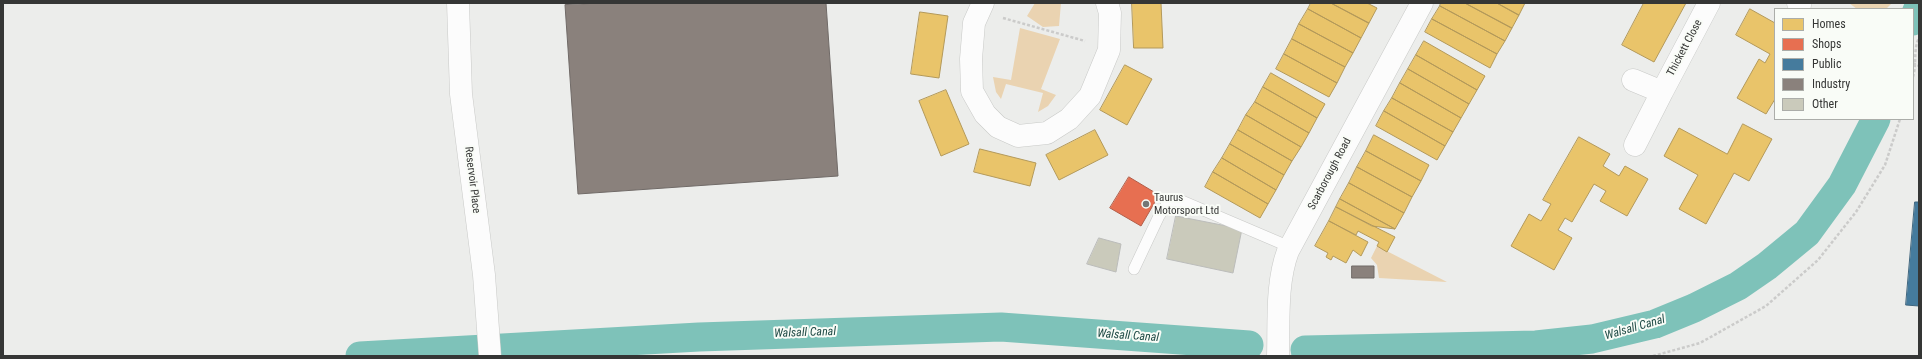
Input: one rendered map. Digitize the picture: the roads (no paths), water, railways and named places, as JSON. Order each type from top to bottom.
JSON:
[{"type":"street","name":"Reservoir Place","points":[[458,3],[461,94],[484,275],[490,356]]},
{"type":"street","points":[[981,7],[974,24],[971,59],[972,91],[984,114],[998,127],[1018,136],[1047,133],[1069,119],[1090,96],[1109,48],[1110,13],[1107,3]]},
{"type":"street","name":"Scarborough Road","points":[[1278,356],[1282,268],[1290,247],[1422,3]]},
{"type":"street","name":"Thickett Close","points":[[1635,145],[1709,3]]},
{"type":"street","points":[[1633,80],[1662,92]]},
{"type":"lane","points":[[1134,269],[1159,216],[1169,201],[1182,201],[1290,247]]},
{"type":"waterway","name":"Walsall Canal","points":[[1914,18],[1919,6]]},
{"type":"waterway","name":"Walsall Canal","points":[[1305,350],[1536,345],[1592,339],[1655,324],[1694,308],[1738,286],[1767,266],[1807,233],[1842,185],[1875,120]]},
{"type":"waterway","name":"Walsall Canal","points":[[360,356],[699,337],[1001,327],[1249,345]]},
{"type":"place","name":"Taurus Motorsport Ltd","points":[[1146,204]]}]
